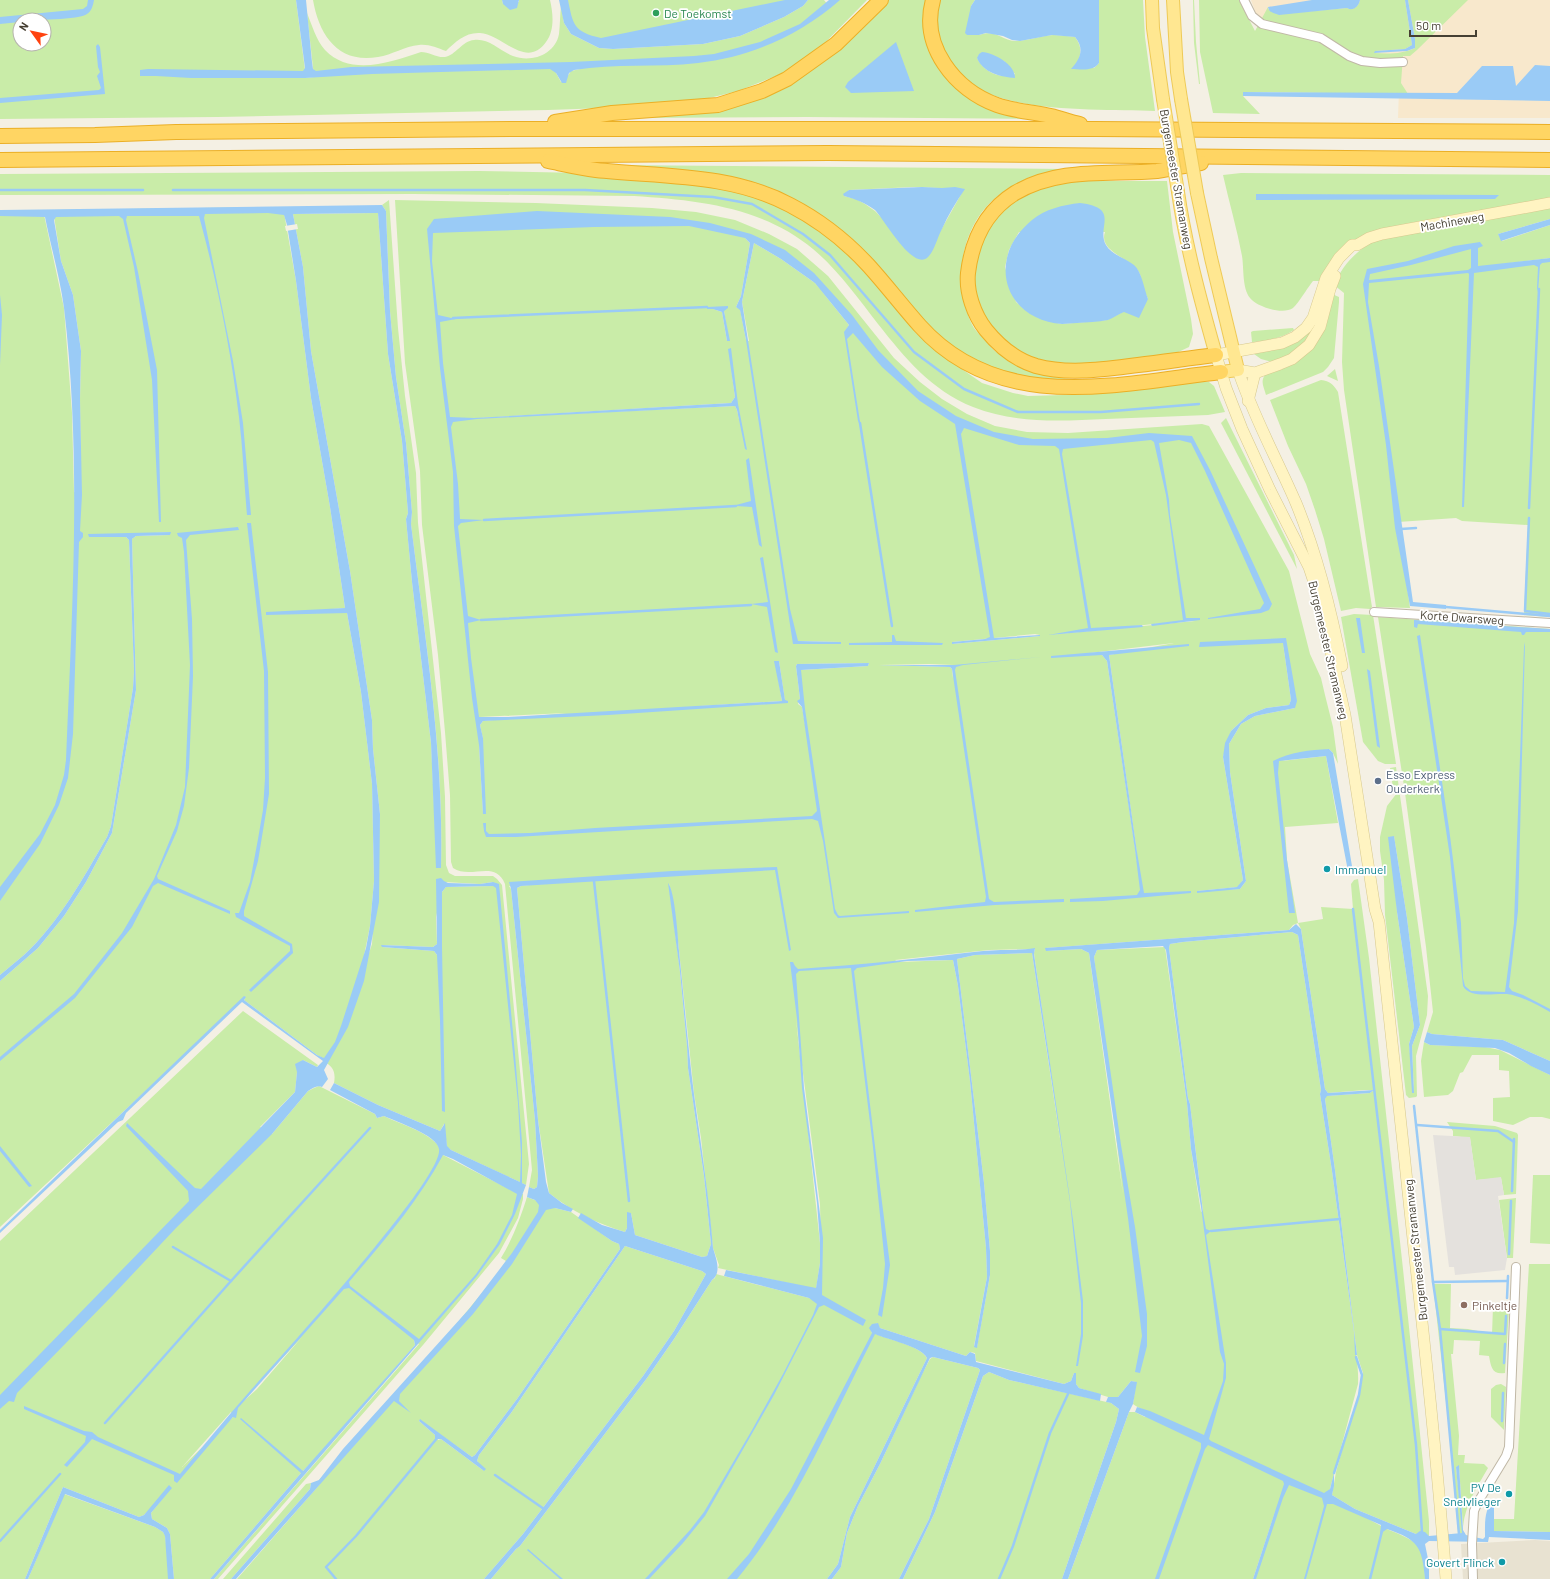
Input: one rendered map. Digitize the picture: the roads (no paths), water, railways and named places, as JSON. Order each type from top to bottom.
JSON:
[{"type":"highway","points":[[511,129],[612,113],[718,105],[744,98],[787,79],[813,62],[836,44],[881,0]]},
{"type":"highway","points":[[933,0],[930,11],[933,43],[949,72],[970,91],[996,105],[1022,112],[1050,116],[1096,129]]},
{"type":"highway","points":[[0,136],[511,129],[1096,129],[1550,132]]},
{"type":"highway","points":[[0,160],[828,153],[1550,160]]},
{"type":"highway","points":[[516,155],[595,170],[714,181],[755,190],[789,204],[830,231],[868,265],[920,326],[942,346],[982,371],[1009,380],[1037,386],[1083,388],[1221,372]]},
{"type":"highway","points":[[1216,355],[1124,367],[1074,371],[1036,366],[1007,351],[993,339],[983,326],[976,314],[970,296],[968,277],[970,255],[976,238],[991,214],[1016,193],[1030,186],[1071,174],[1157,171],[1235,157]]},
{"type":"main road","name":"Burgemeester Stramanweg","points":[[1152,0],[1157,57],[1178,192],[1207,324],[1221,372],[1242,429],[1270,490],[1309,567],[1318,594],[1345,715],[1375,909],[1379,922],[1400,1108],[1446,1579]]},
{"type":"main road","name":"Burgemeester Stramanweg","points":[[1173,0],[1177,72],[1197,193],[1238,370],[1248,401],[1295,503],[1313,548],[1328,599],[1359,757],[1381,907],[1379,922]]},
{"type":"main road","name":"Machineweg","points":[[1234,352],[1282,343],[1294,337],[1306,328],[1313,318],[1322,286],[1332,267],[1344,252],[1352,245],[1357,245],[1369,238],[1382,234],[1550,203]]},
{"type":"main road","name":"Machineweg","points":[[1255,373],[1292,359],[1309,345],[1320,327],[1333,279],[1342,264],[1357,245]]},
{"type":"main road","points":[[1221,372],[1234,352]]},
{"type":"main road","points":[[1216,355],[1234,352]]},
{"type":"main road","points":[[1221,372],[1238,370],[1255,373],[1248,401]]},
{"type":"street","points":[[1244,0],[1252,16],[1262,24],[1321,38],[1349,56],[1362,61],[1380,64],[1403,62]]},
{"type":"street","name":"Korte Dwarsweg","points":[[1374,612],[1550,622]]},
{"type":"street","points":[[1473,1579],[1472,1531],[1474,1511],[1506,1456],[1509,1447],[1516,1267]]},
{"type":"water","points":[[88,0],[94,0],[93,6],[89,13],[83,16],[52,19],[52,12],[83,9],[87,6]]},
{"type":"water","points":[[296,0],[306,0],[312,62],[313,69],[316,71],[351,67],[571,62],[714,54],[760,42],[800,24],[829,0],[840,0],[825,13],[791,34],[756,50],[737,56],[698,63],[605,67],[574,70],[569,73],[566,83],[562,83],[556,73],[550,69],[372,74],[305,78],[191,78],[140,76],[140,70],[148,69],[303,71],[305,68]]},
{"type":"water","points":[[502,0],[519,0],[517,8],[510,10],[503,4]]},
{"type":"water","points":[[559,0],[568,0],[571,16],[576,26],[580,30],[592,36],[601,38],[785,0],[808,0],[803,6],[784,17],[740,36],[703,44],[613,49],[599,48],[571,34],[564,23]]},
{"type":"water","points":[[975,0],[1099,0],[1099,63],[1090,69],[1071,69],[1079,58],[1081,50],[1075,37],[1052,35],[1020,41],[986,33],[979,35],[967,35],[965,33],[971,6]]},
{"type":"water","points":[[1312,0],[1360,0],[1357,6],[1353,9],[1347,8],[1279,15],[1271,12],[1268,7]]},
{"type":"water","points":[[1405,0],[1408,0],[1415,39],[1415,48],[1407,51],[1374,53],[1375,51],[1405,49],[1412,45]]},
{"type":"water","points":[[12,16],[12,23],[0,24],[0,17]]},
{"type":"water","points":[[896,42],[914,91],[851,93],[845,87],[848,82]]},
{"type":"water","points":[[98,44],[100,47],[105,94],[0,103],[0,98],[99,90],[101,88],[97,76],[100,72],[98,67],[96,46]]},
{"type":"water","points":[[982,52],[1003,60],[1012,68],[1015,78],[1004,77],[988,71],[977,58]]},
{"type":"water","points":[[1535,65],[1550,66],[1550,101],[1243,96],[1243,92],[1457,93],[1482,66],[1513,66],[1516,86]]},
{"type":"water","points":[[955,187],[965,189],[940,232],[932,251],[928,257],[922,260],[907,251],[875,210],[868,205],[844,196],[843,194],[849,190]]},
{"type":"water","points":[[1256,194],[1499,195],[1495,199],[1256,200]]},
{"type":"water","points":[[1080,203],[1100,209],[1104,214],[1105,219],[1103,232],[1106,245],[1115,254],[1137,268],[1148,299],[1139,318],[1124,312],[1104,321],[1064,324],[1049,322],[1037,318],[1027,312],[1018,304],[1011,294],[1007,283],[1006,271],[1008,252],[1023,228],[1037,216],[1048,210]]},
{"type":"water","points":[[382,205],[386,211],[390,311],[396,377],[406,443],[412,512],[411,524],[437,739],[440,782],[441,868],[436,868],[431,743],[412,582],[406,519],[408,513],[402,441],[388,354],[378,213],[293,214],[303,267],[311,351],[350,571],[372,720],[373,749],[380,814],[379,902],[364,981],[348,1027],[324,1070],[328,1079],[322,1087],[320,1086],[313,1088],[308,1091],[272,1134],[176,1228],[17,1393],[14,1402],[9,1401],[0,1409],[0,1395],[189,1201],[188,1191],[126,1126],[127,1123],[195,1188],[201,1189],[295,1092],[297,1072],[295,1064],[303,1060],[317,1067],[323,1061],[242,1002],[126,1113],[123,1120],[118,1122],[0,1233],[0,1230],[244,996],[246,997],[244,1000],[317,1055],[324,1058],[335,1042],[366,948],[370,926],[374,881],[372,784],[361,692],[347,613],[266,615],[266,612],[345,608],[330,507],[311,398],[296,281],[284,215],[268,213],[205,214],[204,218],[233,361],[243,423],[251,515],[247,515],[242,442],[228,341],[212,266],[199,216],[127,216],[126,220],[138,272],[157,370],[161,522],[159,522],[152,380],[134,267],[123,219],[119,216],[56,217],[54,220],[61,261],[73,295],[81,351],[80,399],[82,495],[80,531],[83,533],[83,537],[79,542],[73,734],[68,778],[59,805],[40,844],[0,901],[0,887],[40,834],[55,805],[64,775],[66,760],[73,591],[74,478],[70,365],[64,308],[45,217],[0,216],[0,210]]},
{"type":"water","points":[[537,211],[670,217],[710,223],[751,234],[785,250],[814,273],[852,315],[878,350],[918,391],[956,416],[994,432],[1033,439],[1107,438],[1149,433],[1192,436],[1210,470],[1272,604],[1269,610],[1261,613],[1208,619],[1260,609],[1264,603],[1191,443],[1179,440],[1159,443],[1186,618],[1200,618],[1200,620],[1152,626],[1151,624],[1183,620],[1166,495],[1154,442],[1151,440],[1063,449],[1062,454],[1091,628],[1142,625],[1143,627],[1048,635],[1088,628],[1059,449],[1055,446],[1019,445],[964,428],[961,434],[994,638],[1040,636],[952,644],[952,642],[985,639],[990,637],[955,424],[920,401],[882,367],[853,333],[847,339],[861,428],[858,421],[844,332],[849,325],[815,283],[781,259],[754,243],[742,302],[790,609],[798,641],[841,642],[841,644],[793,644],[746,340],[740,310],[736,307],[741,296],[750,243],[745,238],[689,226],[594,227],[433,233],[432,261],[438,315],[456,319],[440,322],[443,363],[450,417],[474,418],[731,403],[735,397],[728,349],[731,348],[738,404],[747,450],[745,449],[735,406],[477,419],[453,422],[451,427],[458,484],[460,519],[484,520],[461,523],[458,526],[468,616],[481,620],[468,623],[479,717],[508,717],[782,701],[774,661],[779,661],[785,700],[788,701],[788,703],[608,715],[483,721],[480,725],[483,738],[486,814],[483,814],[479,745],[472,698],[454,526],[453,472],[440,368],[427,229],[434,219]]},
{"type":"water","points":[[1550,219],[1550,225],[1501,241],[1498,234]]},
{"type":"water","points":[[1480,242],[1483,246],[1478,248],[1478,266],[1550,258],[1550,262],[1542,263],[1540,265],[1538,292],[1538,267],[1534,265],[1474,273],[1464,507],[1462,507],[1469,274],[1369,283],[1368,302],[1379,366],[1413,602],[1446,605],[1446,609],[1410,606],[1395,528],[1386,445],[1363,284],[1367,269],[1408,261],[1454,246]],"holes":[[[1471,249],[1471,268],[1468,270],[1369,280],[1370,274]]]},
{"type":"water","points":[[0,295],[2,315],[0,365]]},
{"type":"water","points":[[728,306],[728,308],[724,311],[730,341],[727,341],[722,312],[707,309],[707,307]]},
{"type":"water","points":[[749,458],[762,547],[759,545],[752,507],[736,506],[751,501],[746,460]]},
{"type":"water","points":[[247,523],[251,523],[268,672],[269,794],[258,861],[244,911],[244,916],[292,944],[293,953],[251,992],[249,990],[290,951],[290,946],[236,917],[235,913],[239,913],[250,882],[263,810],[265,778],[264,671]]},
{"type":"water","points":[[238,527],[239,530],[190,535],[186,540],[192,619],[193,676],[189,768],[184,806],[177,831],[157,876],[158,879],[230,911],[230,914],[158,883],[153,886],[132,927],[75,998],[0,1061],[0,1057],[74,994],[122,933],[154,879],[176,825],[185,787],[190,665],[184,552],[182,538],[178,536],[177,533]]},
{"type":"water","points":[[171,532],[170,535],[136,536],[132,539],[136,690],[112,833],[86,882],[64,916],[38,948],[0,981],[0,975],[36,943],[59,915],[89,868],[107,837],[111,826],[133,688],[134,671],[129,540],[126,537],[89,537],[88,534]]},
{"type":"water","points":[[763,557],[778,653],[775,652],[767,607],[751,604],[768,602],[760,558]]},
{"type":"water","points":[[1356,618],[1360,618],[1365,653],[1362,653]]},
{"type":"water","points":[[1414,620],[1550,629],[1550,632],[1526,632],[1522,635],[1521,632],[1418,624],[1417,628],[1414,627]]},
{"type":"water","points":[[892,635],[894,635],[896,641],[943,643],[942,645],[849,645],[849,643],[892,642]]},
{"type":"water","points":[[1420,635],[1449,828],[1461,923],[1463,978],[1465,986],[1471,991],[1505,992],[1514,923],[1525,642],[1518,911],[1509,987],[1512,991],[1550,1009],[1550,1012],[1518,997],[1507,994],[1471,993],[1463,986],[1450,857],[1417,636]]},
{"type":"water","points":[[1286,638],[1297,701],[1295,708],[1255,716],[1241,724],[1229,744],[1230,772],[1246,881],[1240,889],[1197,893],[1197,891],[1237,887],[1243,880],[1223,757],[1225,743],[1231,731],[1248,715],[1266,708],[1289,705],[1291,700],[1283,643],[1199,647],[1200,642]]},
{"type":"water","points":[[1189,644],[1189,646],[1109,655],[1144,893],[1191,891],[1191,893],[1103,901],[1070,902],[1070,899],[1137,895],[1140,890],[1107,661],[1102,655],[1051,658],[1051,656]]},
{"type":"water","points":[[1041,657],[963,665],[956,667],[955,670],[989,899],[994,902],[1064,899],[1064,902],[995,905],[915,912],[915,910],[985,902],[986,897],[952,669],[950,667],[878,665],[954,665]]},
{"type":"water","points":[[869,663],[868,666],[801,670],[805,709],[835,909],[840,916],[909,911],[909,913],[838,918],[834,913],[823,841],[818,821],[812,819],[516,837],[486,837],[483,823],[486,823],[486,831],[489,834],[530,833],[812,816],[817,811],[802,707],[797,701],[800,699],[796,666],[797,664]]},
{"type":"water","points":[[1367,669],[1370,671],[1380,748],[1377,746]]},
{"type":"water","points":[[1329,749],[1333,753],[1353,872],[1348,871],[1326,756],[1279,761],[1278,773],[1287,860],[1295,913],[1289,913],[1273,761],[1307,751]]},
{"type":"water","points":[[1394,836],[1407,918],[1420,1025],[1412,1046],[1414,1093],[1412,1093],[1409,1044],[1414,1027],[1397,912],[1388,837]]},
{"type":"water","points":[[777,867],[791,950],[789,951],[775,870],[521,886],[517,888],[538,1120],[546,1182],[549,1193],[573,1209],[571,1212],[555,1208],[546,1210],[512,1264],[473,1314],[400,1394],[399,1401],[411,1413],[394,1401],[236,1579],[231,1579],[310,1489],[311,1483],[319,1480],[343,1449],[470,1308],[512,1253],[538,1212],[539,1205],[535,1200],[527,1197],[529,1187],[534,1189],[537,1187],[538,1176],[535,1120],[511,889],[509,882],[672,871]]},
{"type":"water","points":[[441,878],[448,883],[480,884],[493,882],[499,884],[522,1142],[522,1183],[526,1185],[515,1214],[500,1244],[477,1276],[214,1579],[210,1579],[301,1473],[240,1419],[241,1418],[303,1471],[415,1345],[414,1340],[349,1288],[344,1289],[238,1408],[236,1418],[233,1417],[177,1483],[174,1481],[174,1475],[92,1439],[67,1467],[64,1465],[85,1442],[86,1436],[24,1409],[24,1406],[84,1431],[92,1432],[98,1437],[180,1474],[232,1411],[357,1269],[416,1195],[433,1166],[439,1149],[437,1144],[424,1134],[384,1116],[377,1118],[375,1114],[330,1090],[334,1083],[378,1105],[440,1131],[445,1123],[447,1146],[451,1150],[520,1182],[521,1155],[518,1103],[496,888],[493,886],[446,887],[442,892],[445,1112],[442,1111],[437,955],[434,951],[382,947],[381,945],[433,947],[437,944],[436,879]],"holes":[[[443,1155],[517,1194],[512,1215],[497,1244],[476,1274],[419,1339],[350,1286],[349,1282],[387,1237],[423,1189]]]},
{"type":"water","points":[[668,883],[673,895],[676,915],[692,1076],[713,1248],[718,1269],[717,1273],[647,1378],[520,1546],[491,1579],[484,1579],[523,1534],[643,1376],[674,1331],[706,1274],[702,1271],[625,1246],[511,1413],[479,1455],[477,1461],[486,1469],[484,1471],[441,1439],[435,1439],[435,1435],[419,1421],[420,1419],[472,1457],[475,1455],[517,1399],[620,1249],[619,1244],[612,1241],[578,1218],[581,1213],[602,1225],[625,1232],[627,1228],[627,1212],[631,1213],[635,1235],[702,1257],[707,1256],[711,1244],[704,1176],[688,1068],[680,972]]},
{"type":"water","points":[[1296,924],[1301,929],[1325,1089],[1328,1093],[1374,1090],[1370,1093],[1327,1096],[1325,1099],[1357,1355],[1355,1355],[1354,1332],[1298,935],[1292,932],[1170,944],[1169,948],[1203,1212],[1206,1229],[1211,1231],[1206,1235],[1226,1363],[1226,1378],[1209,1439],[1324,1493],[1330,1489],[1334,1473],[1332,1495],[1355,1509],[1416,1534],[1420,1531],[1425,1532],[1429,1536],[1462,1533],[1456,1467],[1459,1465],[1463,1530],[1466,1535],[1483,1539],[1485,1537],[1485,1521],[1488,1507],[1494,1499],[1494,1531],[1550,1532],[1550,1540],[1489,1537],[1488,1542],[1429,1541],[1425,1544],[1429,1564],[1429,1579],[1425,1579],[1420,1552],[1412,1541],[1387,1529],[1380,1534],[1381,1525],[1333,1504],[1327,1504],[1306,1579],[1304,1579],[1324,1506],[1322,1498],[1289,1485],[1283,1498],[1256,1579],[1253,1579],[1284,1484],[1283,1481],[1208,1445],[1205,1449],[1159,1579],[1155,1579],[1201,1448],[1201,1443],[1135,1412],[1137,1407],[1150,1411],[1204,1435],[1223,1381],[1224,1364],[1220,1352],[1201,1207],[1191,1149],[1187,1103],[1166,950],[1163,946],[1097,950],[1094,957],[1147,1314],[1147,1346],[1140,1373],[1135,1372],[1142,1336],[1128,1218],[1089,953],[1081,949],[1046,951],[1045,948],[1289,930]]},
{"type":"water","points":[[1035,948],[1034,954],[1073,1220],[1083,1301],[1083,1336],[1078,1366],[1076,1366],[1081,1334],[1081,1303],[1070,1202],[1032,953],[975,955],[957,959],[984,1183],[990,1251],[990,1275],[977,1348],[974,1347],[987,1277],[986,1248],[970,1081],[958,986],[953,960],[907,961],[857,968],[854,971],[890,1265],[882,1317],[878,1315],[883,1288],[885,1264],[873,1147],[851,968],[799,971],[796,974],[804,1088],[823,1238],[822,1295],[866,1320],[863,1326],[824,1305],[819,1307],[774,1395],[705,1516],[683,1543],[649,1579],[645,1579],[690,1530],[704,1512],[783,1374],[813,1315],[817,1304],[809,1298],[724,1276],[726,1270],[816,1288],[820,1263],[817,1203],[802,1088],[797,1019],[790,962],[793,962],[798,969],[983,951]]},
{"type":"water","points":[[1427,1032],[1432,1034],[1503,1040],[1550,1061],[1550,1075],[1509,1053],[1495,1048],[1430,1045],[1424,1042]]},
{"type":"water","points":[[0,1146],[32,1186],[29,1187],[0,1151]]},
{"type":"water","points":[[878,1323],[880,1328],[966,1356],[970,1352],[975,1354],[976,1362],[1064,1384],[1071,1381],[1074,1373],[1076,1373],[1076,1384],[1079,1388],[1101,1394],[1100,1401],[1009,1380],[989,1372],[983,1376],[935,1512],[903,1579],[899,1579],[929,1519],[980,1370],[978,1368],[933,1357],[930,1358],[880,1464],[858,1506],[847,1533],[841,1567],[832,1579],[827,1579],[838,1564],[850,1517],[927,1358],[918,1350],[875,1334],[812,1461],[778,1522],[737,1579],[727,1579],[749,1554],[791,1489],[872,1333],[869,1328],[872,1324]]},
{"type":"water","points":[[1131,1381],[1137,1382],[1133,1404],[1068,1579],[1062,1579],[1116,1422],[1119,1409],[1111,1403],[1106,1402],[1108,1397],[1118,1397]]},
{"type":"water","points":[[169,1485],[172,1488],[151,1513],[152,1519],[167,1528],[170,1534],[174,1579],[168,1579],[165,1536],[163,1532],[155,1527],[65,1494],[28,1579],[25,1579],[63,1487],[139,1517],[144,1515]]},
{"type":"water","points":[[528,1549],[563,1579],[560,1579],[527,1550]]},
{"type":"waterway","points":[[0,190],[143,190]]},
{"type":"waterway","points":[[173,190],[585,190],[713,197],[752,204],[803,234],[830,255],[914,352],[964,389],[1018,412],[1101,412],[1199,404]]},
{"type":"waterway","points":[[1529,508],[1539,289]]},
{"type":"waterway","points":[[453,318],[707,307]]},
{"type":"waterway","points":[[860,423],[892,626]]},
{"type":"waterway","points":[[484,520],[736,506]]},
{"type":"waterway","points":[[1529,518],[1525,611],[1550,614]]},
{"type":"waterway","points":[[1401,529],[1416,528]]},
{"type":"waterway","points":[[481,620],[751,605]]},
{"type":"waterway","points":[[1446,607],[1550,616]]},
{"type":"waterway","points":[[594,881],[629,1201]]},
{"type":"waterway","points":[[1353,909],[1416,1445],[1422,1532]]},
{"type":"waterway","points":[[1414,1106],[1433,1282],[1440,1329],[1459,1534]]},
{"type":"waterway","points":[[1417,1125],[1498,1131],[1514,1142]]},
{"type":"waterway","points":[[105,1423],[370,1128]]},
{"type":"waterway","points":[[1512,1191],[1514,1139]]},
{"type":"waterway","points":[[1509,1254],[1511,1201]]},
{"type":"waterway","points":[[1211,1231],[1340,1219]]},
{"type":"waterway","points":[[173,1247],[231,1281]]},
{"type":"waterway","points":[[1507,1298],[1508,1276]]},
{"type":"waterway","points":[[1433,1282],[1507,1281]]},
{"type":"waterway","points":[[1440,1329],[1505,1334],[1506,1316]]},
{"type":"waterway","points":[[1504,1363],[1505,1344]]},
{"type":"waterway","points":[[1334,1473],[1359,1395],[1362,1375],[1356,1357]]},
{"type":"waterway","points":[[1502,1421],[1503,1393]]},
{"type":"waterway","points":[[999,1579],[1013,1546],[1050,1433],[1068,1394]]},
{"type":"waterway","points":[[336,1579],[326,1567],[356,1536],[438,1437]]},
{"type":"waterway","points":[[0,1541],[60,1474]]},
{"type":"waterway","points":[[495,1475],[544,1509]]},
{"type":"waterway","points":[[1370,1579],[1382,1531]]},
{"type":"place","name":"De Toekomst","points":[[656,13]]},
{"type":"place","name":"Esso Express Ouderkerk","points":[[1378,781]]},
{"type":"place","name":"Immanuel","points":[[1327,869]]},
{"type":"place","name":"Pinkeltje","points":[[1464,1305]]},
{"type":"place","name":"PV De Snelvlieger","points":[[1509,1494]]},
{"type":"place","name":"Govert Flinck","points":[[1502,1562]]}]
